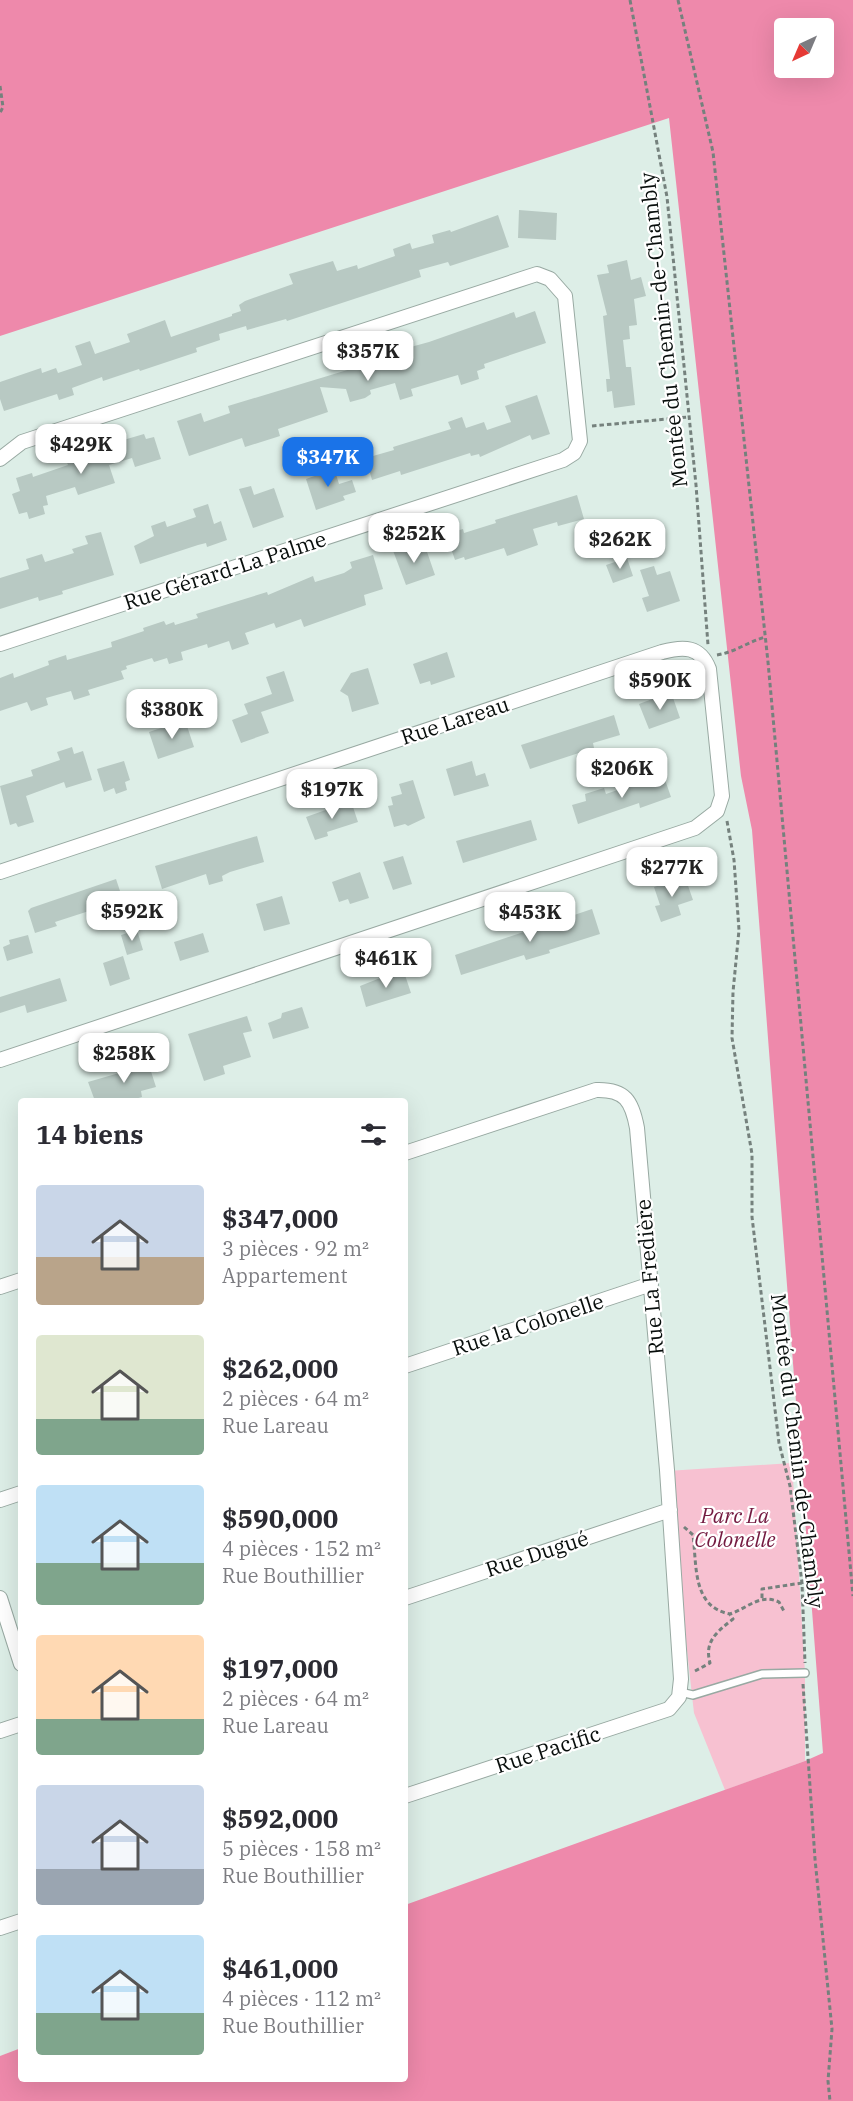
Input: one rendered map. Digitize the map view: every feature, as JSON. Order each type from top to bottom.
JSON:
[{"type":"street","points":[[0,459],[22,442],[537,274],[550,279],[565,296],[579,434]]},
{"type":"street","name":"Rue Gérard-La Palme","points":[[0,644],[563,460],[574,453],[579,434]]},
{"type":"street","name":"Rue Lareau","points":[[0,872],[662,652],[687,648],[704,658]]},
{"type":"street","points":[[0,1060],[683,834],[702,824],[717,811],[722,796],[711,684],[704,658]]},
{"type":"street","name":"Rue La Fredière","points":[[408,1152],[596,1090],[611,1089],[625,1097],[634,1110],[670,1510],[680,1692]]},
{"type":"street","points":[[0,1287],[18,1281]]},
{"type":"street","name":"Rue la Colonelle","points":[[408,1365],[651,1284]]},
{"type":"street","points":[[0,1500],[18,1494]]},
{"type":"street","name":"Rue Dugué","points":[[408,1597],[670,1510]]},
{"type":"street","points":[[0,1598],[18,1655]]},
{"type":"street","name":"Rue Pacific","points":[[408,1795],[663,1712],[677,1702],[680,1692]]},
{"type":"street","points":[[0,1731],[18,1726]]},
{"type":"street","points":[[0,1928],[18,1923]]},
{"type":"lane","points":[[680,1692],[693,1695],[762,1674],[805,1673]]},
{"type":"path","name":"Montée du Chemin-de-Chambly","points":[[630,0],[667,198],[708,637],[704,658]]},
{"type":"path","points":[[678,0],[713,152],[765,637],[853,1596]]},
{"type":"path","points":[[0,86],[3,107],[0,113]]},
{"type":"path","points":[[579,434],[688,417]]},
{"type":"path","points":[[704,658],[735,652],[748,642],[765,637]]},
{"type":"path","name":"Montée du Chemin-de-Chambly","points":[[717,811],[726,820],[737,890],[740,930],[733,992],[732,1038],[752,1154],[752,1217],[779,1443],[790,1486],[802,1583],[804,1694],[815,1859],[832,2029],[828,2081],[830,2101]]},
{"type":"path","points":[[671,1531],[684,1527],[690,1529],[693,1534],[701,1594],[711,1608],[729,1614],[733,1619],[717,1632],[709,1643],[707,1652],[710,1663],[691,1674]]},
{"type":"path","points":[[762,1598],[762,1589],[802,1583]]},
{"type":"path","points":[[729,1614],[762,1598],[779,1602],[784,1613]]},
{"type":"green space","name":"Parc La Colonelle","points":[[792,1463],[805,1673],[805,1761],[725,1790],[694,1713],[667,1471]]},
{"type":"shaded area","points":[[0,0],[853,0],[853,2101],[0,2101],[0,2056],[18,2049],[18,2082],[408,2082],[408,1904],[823,1753],[752,830],[741,776],[669,118],[0,336]]},
{"type":"building","points":[[519,210],[557,213],[556,240],[518,238]]},
{"type":"building","points":[[498,215],[509,247],[450,266],[448,262],[419,270],[421,277],[287,321],[286,319],[247,330],[246,326],[219,334],[220,340],[196,348],[197,352],[103,381],[102,377],[72,388],[74,395],[59,400],[57,394],[4,411],[0,399],[0,382],[41,368],[42,373],[56,368],[58,373],[82,365],[75,346],[90,341],[95,354],[130,342],[127,334],[165,320],[171,337],[232,316],[241,311],[239,305],[245,301],[293,284],[289,274],[333,261],[337,271],[357,265],[358,269],[395,256],[393,249],[410,243],[412,249],[434,243],[432,235],[450,230],[451,232]]},
{"type":"building","points":[[627,260],[631,280],[641,277],[646,296],[634,299],[637,325],[629,326],[630,339],[623,340],[626,367],[631,367],[635,405],[614,408],[612,391],[607,392],[606,379],[610,379],[603,316],[607,315],[597,275],[609,273],[607,265]]},
{"type":"building","points":[[535,311],[546,343],[484,364],[485,368],[477,371],[479,379],[461,385],[458,375],[411,389],[413,396],[400,400],[395,383],[370,390],[371,394],[365,398],[350,402],[346,389],[320,387],[328,412],[278,429],[280,436],[245,447],[242,438],[189,456],[177,421],[201,413],[204,422],[230,413],[228,406],[387,358],[385,354],[429,342],[514,312],[516,318]]},
{"type":"building","points":[[537,395],[550,434],[532,440],[530,435],[480,457],[479,454],[471,456],[470,453],[401,475],[400,471],[372,480],[366,458],[451,429],[448,422],[462,417],[466,428],[484,422],[487,430],[511,422],[505,406]]},
{"type":"building","points":[[144,434],[146,439],[154,437],[161,459],[135,467],[132,458],[109,465],[115,483],[78,495],[75,487],[46,496],[48,505],[43,506],[45,514],[29,519],[27,512],[19,514],[12,494],[20,491],[16,478],[32,473],[33,477],[68,465],[66,460],[85,454],[87,460],[123,448],[120,441]]},
{"type":"building","points":[[332,461],[339,484],[352,480],[356,492],[343,496],[345,500],[316,510],[306,479],[323,473],[321,465]]},
{"type":"building","points":[[251,486],[254,495],[274,488],[284,517],[253,528],[239,489]]},
{"type":"building","points":[[577,495],[584,519],[558,526],[557,522],[533,529],[538,545],[507,556],[504,548],[465,560],[464,557],[455,560],[446,534],[463,529],[464,533],[496,523],[495,520]]},
{"type":"building","points":[[208,504],[214,524],[221,521],[227,540],[207,547],[206,543],[198,545],[140,564],[134,546],[154,536],[151,526],[165,521],[167,527],[196,517],[193,509]]},
{"type":"building","points":[[101,532],[114,575],[62,591],[63,594],[39,601],[38,597],[0,609],[0,578],[29,569],[26,559],[42,554],[45,562],[74,553],[72,549],[88,544],[85,536]]},
{"type":"building","points":[[404,544],[407,552],[425,546],[435,575],[406,585],[392,548]]},
{"type":"building","points":[[373,555],[383,589],[364,595],[366,605],[304,627],[301,619],[276,628],[274,623],[245,633],[249,644],[232,650],[229,641],[208,648],[207,644],[181,652],[183,660],[169,664],[167,658],[154,662],[152,658],[126,666],[127,669],[121,671],[124,679],[88,690],[90,695],[74,700],[71,691],[46,698],[48,705],[31,711],[27,702],[0,711],[0,678],[13,673],[14,678],[49,665],[48,661],[66,655],[67,660],[112,647],[111,642],[144,631],[143,628],[164,621],[166,625],[174,622],[175,625],[198,618],[196,614],[267,592],[268,595],[313,576],[315,582],[344,573],[352,568],[350,562]]},
{"type":"building","points":[[627,558],[633,576],[613,583],[606,565]]},
{"type":"building","points":[[654,566],[657,575],[670,571],[680,601],[647,612],[642,598],[649,596],[640,570]]},
{"type":"building","points":[[447,652],[455,677],[431,685],[430,681],[420,684],[413,664]]},
{"type":"building","points":[[368,668],[379,704],[352,712],[348,696],[340,691],[351,673]]},
{"type":"building","points":[[284,671],[294,701],[261,712],[269,733],[241,743],[232,720],[248,714],[244,704],[272,694],[266,677]]},
{"type":"building","points":[[671,692],[680,718],[649,729],[639,704]]},
{"type":"building","points":[[614,715],[620,735],[593,743],[594,748],[530,769],[521,745]]},
{"type":"building","points":[[185,720],[194,747],[158,759],[149,732]]},
{"type":"building","points":[[72,747],[74,754],[83,751],[92,780],[66,788],[64,782],[26,796],[34,822],[18,827],[16,823],[10,825],[0,786],[33,776],[31,770],[60,760],[57,752]]},
{"type":"building","points":[[124,761],[130,780],[125,782],[127,790],[116,794],[114,788],[104,792],[97,769]]},
{"type":"building","points":[[472,761],[476,776],[485,773],[489,786],[454,796],[446,769]]},
{"type":"building","points":[[663,774],[671,797],[640,808],[639,803],[578,824],[572,805],[586,801],[585,794],[604,788],[606,794]]},
{"type":"building","points":[[413,780],[425,818],[408,826],[405,824],[394,827],[388,806],[393,805],[391,797],[402,794],[399,784]]},
{"type":"building","points":[[351,801],[358,822],[327,832],[328,836],[315,840],[306,817]]},
{"type":"building","points":[[531,820],[537,840],[463,863],[456,841]]},
{"type":"building","points":[[257,836],[264,862],[230,872],[222,876],[223,881],[209,885],[206,874],[162,889],[155,866]]},
{"type":"building","points":[[403,856],[412,884],[393,890],[383,862]]},
{"type":"building","points":[[360,872],[369,898],[350,904],[348,899],[339,902],[332,882]]},
{"type":"building","points":[[685,877],[693,900],[678,905],[681,915],[661,922],[655,906],[660,905],[654,887]]},
{"type":"building","points":[[116,879],[123,900],[55,922],[57,926],[35,933],[28,911],[31,908]]},
{"type":"building","points":[[282,896],[290,924],[264,931],[256,904]]},
{"type":"building","points":[[592,909],[600,934],[549,950],[550,953],[526,960],[524,955],[461,975],[455,955]]},
{"type":"building","points":[[137,930],[143,950],[127,955],[121,935]]},
{"type":"building","points":[[203,933],[209,952],[180,961],[174,942]]},
{"type":"building","points":[[28,935],[33,953],[7,961],[3,947],[10,944],[9,940]]},
{"type":"building","points":[[123,956],[130,979],[110,986],[103,963]]},
{"type":"building","points":[[403,969],[411,993],[366,1007],[360,986]]},
{"type":"building","points":[[60,978],[67,1001],[27,1013],[25,1005],[0,1013],[0,997]]},
{"type":"building","points":[[302,1007],[309,1028],[273,1039],[268,1023],[281,1018],[282,1013]]},
{"type":"building","points":[[247,1016],[252,1031],[243,1033],[251,1057],[223,1066],[225,1074],[204,1081],[188,1034]]},
{"type":"building","points":[[147,1059],[156,1087],[141,1091],[142,1097],[138,1098],[94,1098],[88,1082],[133,1069],[131,1064]]}]
